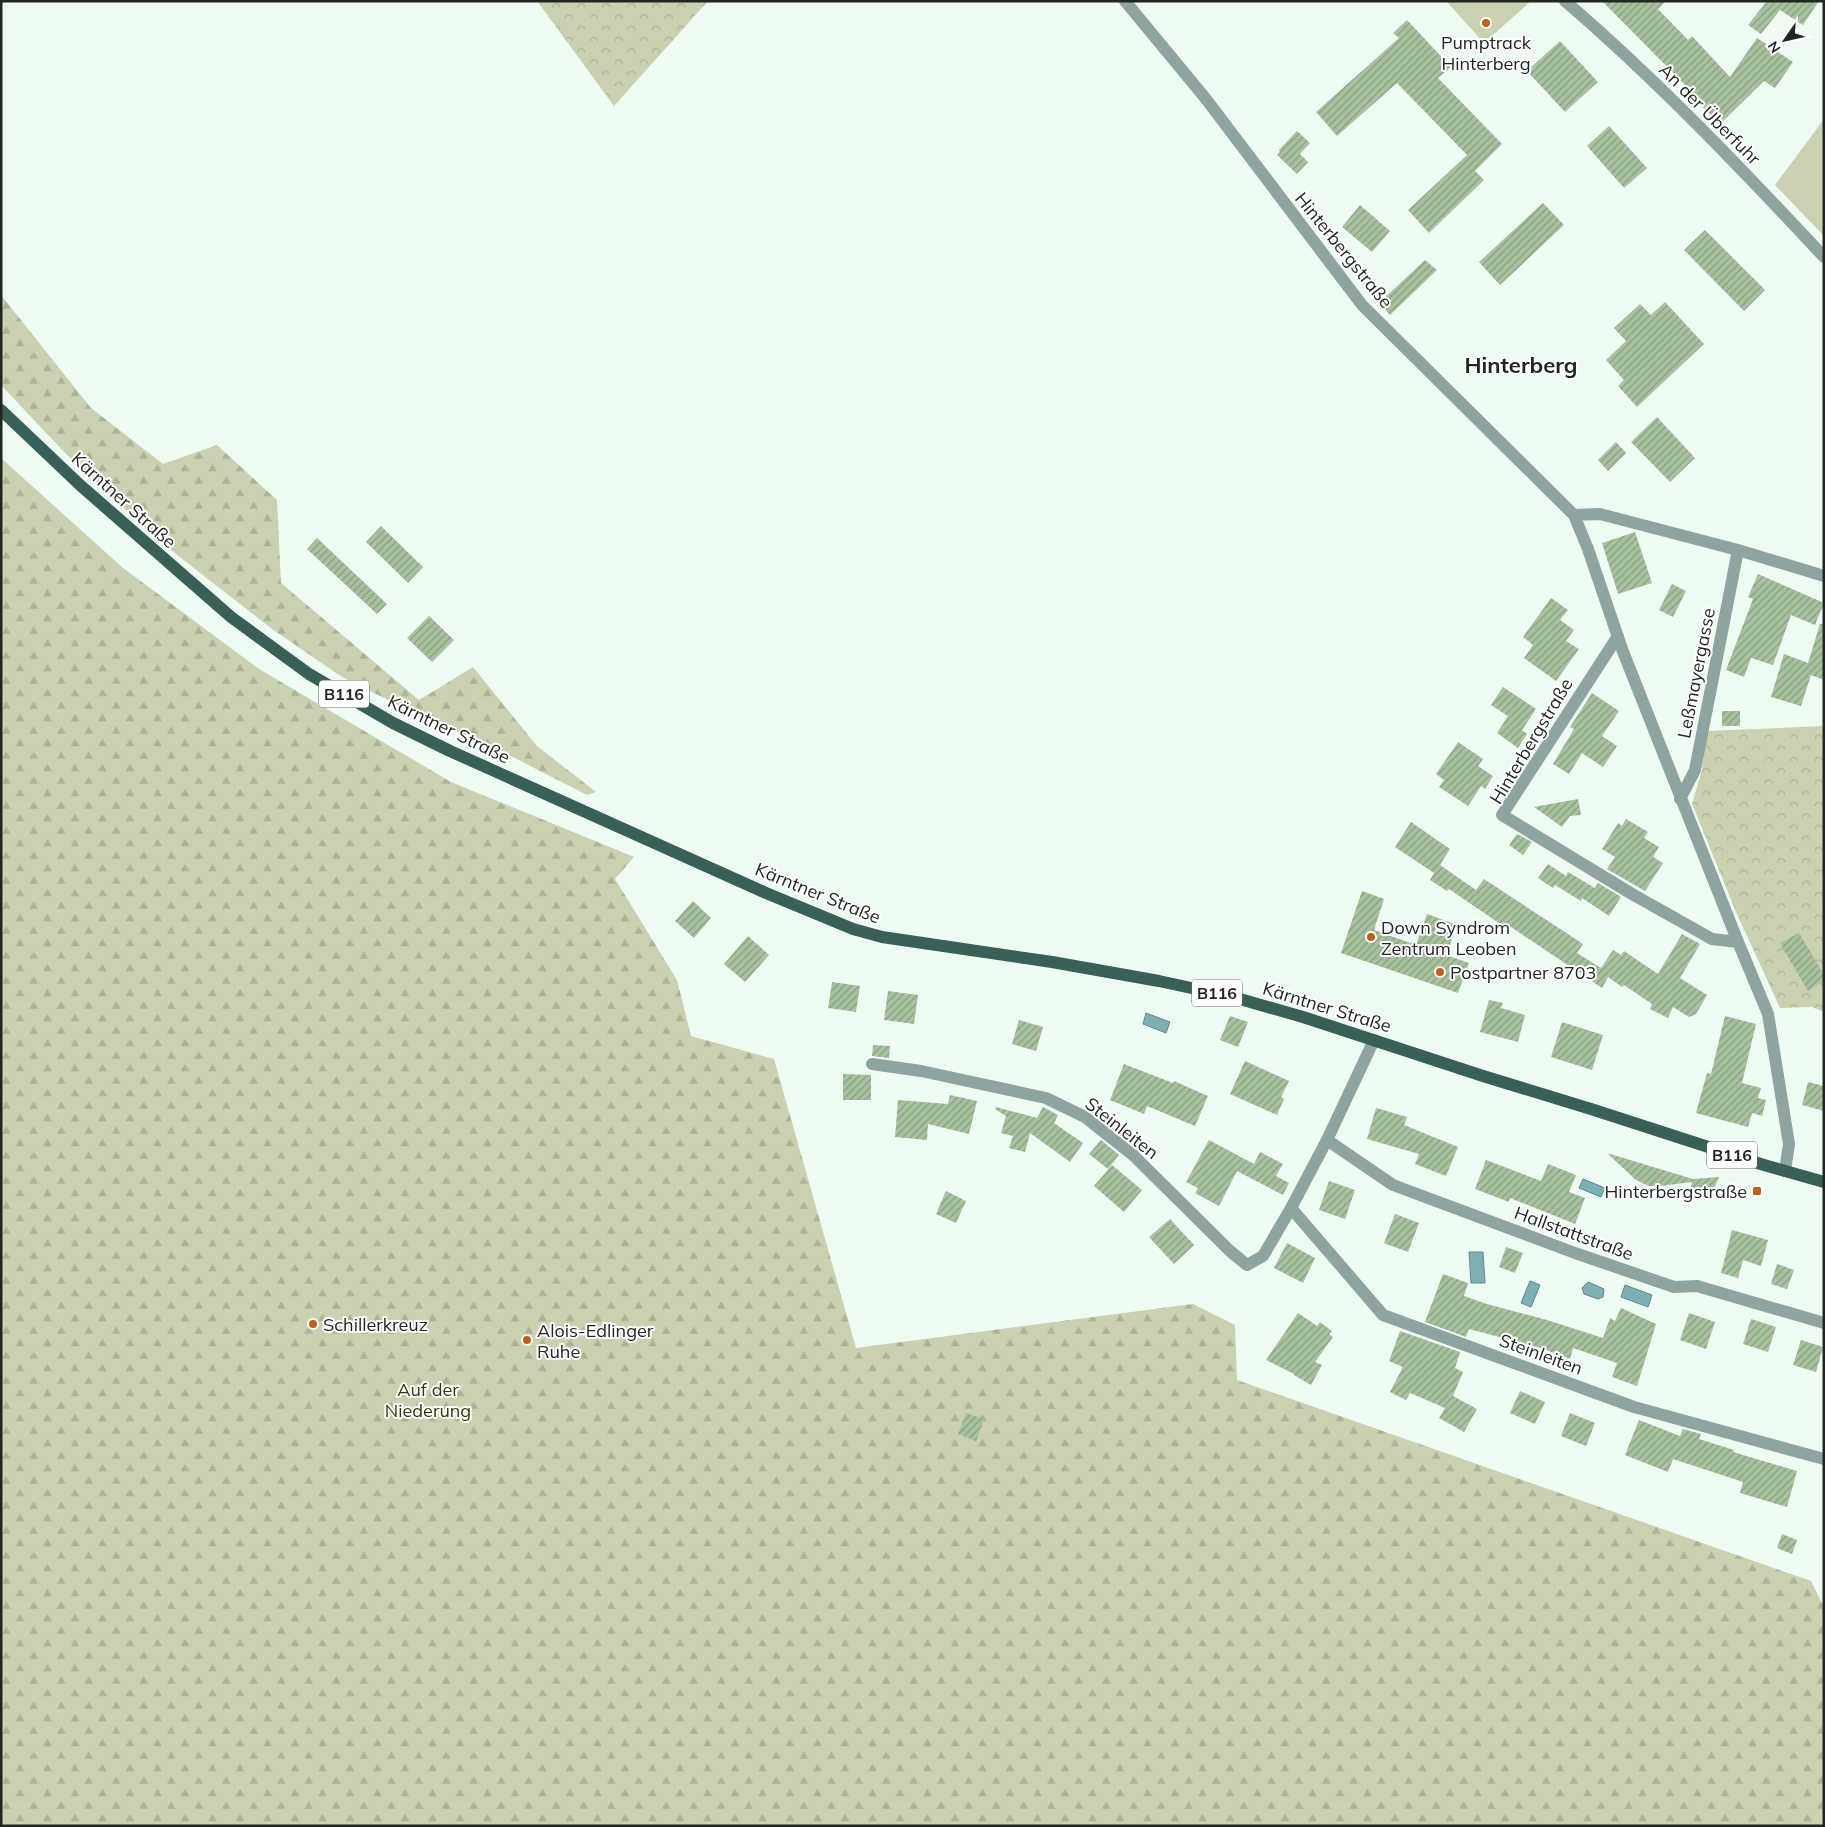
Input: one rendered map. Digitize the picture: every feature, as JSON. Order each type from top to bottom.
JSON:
[{"type":"main road","name":"Kärntner Straße","points":[[1,410],[80,485],[172,567],[238,622],[309,674],[393,722],[483,766],[852,929],[882,938],[910,943],[1052,962],[1233,996],[1482,1076],[1824,1182]]},
{"type":"street","name":"Hinterbergstraße","points":[[1125,1],[1206,99],[1362,305],[1574,515],[1588,548],[1618,636],[1680,799],[1768,1014],[1789,1144],[1785,1171]]},
{"type":"street","name":"An der Überfuhr","points":[[1565,1],[1605,35],[1715,142],[1824,257]]},
{"type":"street","points":[[1574,515],[1600,514],[1738,550],[1824,576]]},
{"type":"street","name":"Leßmayergasse","points":[[1680,799],[1695,770],[1738,550]]},
{"type":"street","name":"Hinterbergstraße","points":[[1618,636],[1502,815],[1632,894],[1712,939],[1738,942]]},
{"type":"street","name":"Steinleiten","points":[[872,1064],[921,1071],[1046,1098],[1085,1117],[1133,1155],[1230,1251],[1247,1265],[1262,1256],[1292,1208],[1327,1140],[1374,1040]]},
{"type":"street","name":"Hallstattstraße","points":[[1327,1140],[1393,1185],[1574,1253],[1674,1287],[1697,1286],[1824,1323]]},
{"type":"street","name":"Steinleiten","points":[[1292,1208],[1382,1316],[1634,1407],[1824,1459]]},
{"type":"green space","points":[[537,1],[708,1],[614,106]]},
{"type":"green space","name":"Pumptrack Hinterberg","points":[[1446,1],[1531,1],[1484,43]]},
{"type":"green space","points":[[1824,119],[1824,236],[1775,185]]},
{"type":"green space","points":[[1,295],[91,408],[163,464],[217,445],[277,500],[281,583],[419,700],[473,667],[537,746],[596,792],[587,795],[499,750],[404,708],[342,677],[272,629],[158,540],[67,455],[1,385]]},
{"type":"green space","name":"Auf der Niederung","points":[[1,458],[123,568],[259,669],[451,782],[634,857],[615,879],[677,980],[691,1036],[774,1059],[856,1348],[1193,1304],[1235,1325],[1237,1380],[1811,1581],[1824,1607],[1824,1826],[1,1826]]},
{"type":"green space","points":[[1824,726],[1824,1012],[1812,1007],[1780,1008],[1736,912],[1692,804],[1702,770],[1707,731]]},
{"type":"water","points":[[1146,1013],[1170,1022],[1166,1033],[1143,1024]]},
{"type":"water","points":[[1583,1179],[1605,1188],[1601,1197],[1579,1188]]},
{"type":"water","points":[[1469,1252],[1483,1252],[1485,1283],[1471,1283]]},
{"type":"water","points":[[1530,1281],[1540,1285],[1531,1307],[1521,1303]]},
{"type":"water","points":[[1588,1282],[1604,1289],[1603,1297],[1598,1299],[1584,1294],[1582,1288]]},
{"type":"water","points":[[1625,1285],[1652,1295],[1648,1307],[1621,1297]]},
{"type":"building","points":[[1602,1],[1666,1],[1658,9],[1688,40],[1692,36],[1730,77],[1757,38],[1793,62],[1775,88],[1764,81],[1720,124],[1686,91],[1688,88]]},
{"type":"building","points":[[1767,1],[1819,1],[1803,25],[1780,10],[1761,34],[1748,25]]},
{"type":"building","points":[[1407,20],[1451,67],[1438,78],[1502,144],[1475,171],[1484,180],[1429,233],[1408,210],[1467,155],[1397,83],[1337,136],[1316,112],[1399,38],[1393,33]]},
{"type":"building","points":[[1560,41],[1598,82],[1565,112],[1527,71]]},
{"type":"building","points":[[1609,126],[1647,168],[1624,188],[1587,146]]},
{"type":"building","points":[[1297,131],[1310,143],[1300,154],[1308,162],[1297,174],[1277,155],[1280,152],[1279,150]]},
{"type":"building","points":[[1543,203],[1564,225],[1500,285],[1479,262]]},
{"type":"building","points":[[1360,205],[1390,231],[1372,252],[1342,227]]},
{"type":"building","points":[[1705,230],[1765,290],[1744,311],[1684,250]]},
{"type":"building","points":[[1425,260],[1437,270],[1390,315],[1379,303]]},
{"type":"building","points":[[1665,302],[1704,344],[1637,407],[1618,386],[1624,380],[1606,360],[1626,341],[1614,328],[1640,304],[1651,315]]},
{"type":"building","points":[[1657,417],[1695,458],[1670,482],[1631,442]]},
{"type":"building","points":[[1616,442],[1626,453],[1608,471],[1598,460]]},
{"type":"building","points":[[381,526],[423,567],[408,583],[366,542]]},
{"type":"building","points":[[1635,532],[1652,583],[1618,594],[1602,543]]},
{"type":"building","points":[[317,538],[387,604],[377,614],[307,549]]},
{"type":"building","points":[[1758,574],[1824,603],[1815,625],[1791,615],[1773,665],[1751,658],[1744,677],[1726,670],[1753,599],[1748,597]]},
{"type":"building","points":[[1672,584],[1686,591],[1673,617],[1659,610]]},
{"type":"building","points":[[1551,598],[1568,610],[1560,620],[1574,630],[1566,641],[1579,649],[1556,681],[1524,658],[1533,645],[1523,637]]},
{"type":"building","points":[[429,616],[454,640],[432,662],[407,638]]},
{"type":"building","points":[[1820,624],[1824,624],[1824,680],[1811,675],[1801,706],[1771,697],[1784,654],[1808,663]]},
{"type":"building","points":[[1503,687],[1536,709],[1522,730],[1527,734],[1518,748],[1497,733],[1508,716],[1491,705]]},
{"type":"building","points":[[1592,693],[1619,711],[1602,736],[1617,746],[1603,767],[1582,753],[1569,774],[1553,764],[1574,729],[1570,727]]},
{"type":"building","points":[[1722,711],[1740,711],[1740,726],[1722,726]]},
{"type":"building","points":[[1458,742],[1483,759],[1478,766],[1493,776],[1485,789],[1481,786],[1468,806],[1439,787],[1444,780],[1436,774]]},
{"type":"building","points":[[1578,799],[1581,815],[1570,816],[1562,827],[1534,807]]},
{"type":"building","points":[[1626,819],[1648,832],[1644,838],[1659,847],[1653,857],[1663,863],[1645,891],[1607,869],[1615,857],[1602,849],[1618,823],[1622,826]]},
{"type":"building","points":[[1411,822],[1450,849],[1440,865],[1476,890],[1484,879],[1583,944],[1577,953],[1601,968],[1613,950],[1621,955],[1624,951],[1658,974],[1682,934],[1700,944],[1680,978],[1707,995],[1696,1014],[1689,1017],[1673,1007],[1668,1018],[1650,1009],[1652,1004],[1624,985],[1622,987],[1608,977],[1602,988],[1511,927],[1509,930],[1449,889],[1447,891],[1430,880],[1434,873],[1395,847]]},
{"type":"building","points":[[1517,834],[1532,842],[1523,855],[1509,845]]},
{"type":"building","points":[[1548,864],[1566,876],[1568,872],[1595,888],[1598,883],[1621,897],[1609,916],[1582,898],[1581,901],[1555,885],[1553,888],[1538,878]]},
{"type":"building","name":"Down Syndrom Zentrum Leoben","points":[[1362,891],[1384,899],[1374,930],[1416,945],[1427,914],[1457,925],[1446,955],[1469,963],[1458,993],[1341,953]]},
{"type":"building","points":[[693,901],[711,918],[694,938],[675,921]]},
{"type":"building","points":[[1799,933],[1824,975],[1824,981],[1808,991],[1780,943]]},
{"type":"building","points":[[748,936],[769,955],[745,982],[724,964]]},
{"type":"building","points":[[832,982],[860,986],[856,1012],[828,1008]]},
{"type":"building","points":[[888,991],[918,995],[914,1024],[884,1020]]},
{"type":"building","points":[[1489,1000],[1503,1003],[1501,1008],[1525,1015],[1518,1042],[1480,1032]]},
{"type":"building","points":[[1230,1016],[1248,1022],[1238,1047],[1220,1040]]},
{"type":"building","points":[[1725,1016],[1756,1024],[1742,1083],[1761,1088],[1758,1098],[1766,1100],[1762,1116],[1752,1113],[1748,1127],[1696,1113],[1707,1073],[1711,1074]]},
{"type":"building","points":[[1019,1020],[1043,1027],[1036,1051],[1012,1044]]},
{"type":"building","points":[[1562,1022],[1603,1035],[1592,1070],[1551,1057]]},
{"type":"building","points":[[873,1045],[890,1046],[889,1058],[872,1056]]},
{"type":"building","points":[[1245,1061],[1289,1081],[1281,1097],[1284,1099],[1277,1115],[1230,1094]]},
{"type":"building","points":[[1124,1064],[1173,1083],[1174,1081],[1208,1096],[1195,1126],[1147,1106],[1144,1114],[1110,1100]]},
{"type":"building","points":[[843,1074],[871,1075],[871,1100],[843,1100]]},
{"type":"building","points":[[1808,1082],[1824,1086],[1824,1111],[1802,1105]]},
{"type":"building","points":[[950,1095],[977,1101],[969,1134],[928,1124],[927,1140],[895,1137],[898,1100],[948,1104]]},
{"type":"building","points":[[996,1107],[1037,1118],[1043,1107],[1058,1115],[1054,1123],[1083,1143],[1070,1162],[1030,1133],[1025,1152],[1009,1148],[1013,1136],[1001,1133],[1006,1116],[995,1109]]},
{"type":"building","points":[[1376,1108],[1407,1117],[1404,1125],[1458,1147],[1446,1176],[1415,1164],[1419,1154],[1367,1139]]},
{"type":"building","points":[[1101,1140],[1119,1155],[1108,1169],[1089,1154]]},
{"type":"building","points":[[1209,1140],[1254,1164],[1260,1152],[1283,1164],[1276,1176],[1289,1183],[1283,1195],[1237,1171],[1219,1206],[1195,1193],[1198,1188],[1186,1182]]},
{"type":"building","points":[[1607,1153],[1693,1179],[1719,1177],[1711,1196],[1689,1196],[1692,1182],[1649,1186],[1636,1180]]},
{"type":"building","points":[[1486,1160],[1541,1181],[1548,1164],[1576,1175],[1569,1192],[1585,1198],[1575,1224],[1510,1198],[1509,1202],[1475,1189]]},
{"type":"building","points":[[1112,1165],[1142,1190],[1124,1212],[1094,1186]]},
{"type":"building","points":[[1329,1181],[1355,1190],[1345,1219],[1319,1210]]},
{"type":"building","points":[[946,1191],[966,1201],[956,1223],[936,1214]]},
{"type":"building","points":[[1395,1214],[1419,1223],[1408,1252],[1384,1243]]},
{"type":"building","points":[[1170,1219],[1194,1245],[1174,1264],[1149,1237]]},
{"type":"building","points":[[1732,1230],[1768,1240],[1761,1266],[1743,1260],[1738,1278],[1721,1273]]},
{"type":"building","points":[[1287,1243],[1315,1258],[1303,1283],[1274,1268]]},
{"type":"building","points":[[1506,1247],[1523,1253],[1515,1273],[1499,1267]]},
{"type":"building","points":[[1777,1264],[1794,1270],[1787,1289],[1771,1284]]},
{"type":"building","points":[[1443,1274],[1468,1283],[1464,1296],[1603,1338],[1610,1318],[1615,1321],[1621,1308],[1656,1324],[1637,1386],[1612,1377],[1617,1363],[1573,1348],[1570,1359],[1541,1348],[1469,1329],[1466,1337],[1425,1322]]},
{"type":"building","points":[[1298,1313],[1317,1326],[1320,1322],[1332,1331],[1329,1334],[1333,1337],[1315,1362],[1322,1365],[1311,1385],[1266,1360]]},
{"type":"building","points":[[1689,1313],[1715,1322],[1706,1349],[1680,1340]]},
{"type":"building","points":[[1751,1319],[1776,1327],[1768,1352],[1743,1344]]},
{"type":"building","points":[[1400,1331],[1460,1352],[1455,1368],[1463,1372],[1453,1396],[1477,1409],[1464,1432],[1439,1418],[1445,1408],[1410,1393],[1406,1400],[1390,1392],[1403,1367],[1389,1361]]},
{"type":"building","points":[[1801,1340],[1823,1347],[1816,1372],[1793,1365]]},
{"type":"building","points":[[1520,1391],[1545,1402],[1535,1424],[1510,1413]]},
{"type":"building","points":[[966,1413],[984,1419],[976,1441],[958,1434]]},
{"type":"building","points":[[1570,1413],[1595,1423],[1586,1446],[1561,1436]]},
{"type":"building","points":[[1639,1420],[1680,1436],[1683,1429],[1701,1434],[1699,1439],[1734,1450],[1733,1452],[1797,1471],[1787,1507],[1740,1493],[1743,1482],[1673,1459],[1668,1472],[1625,1455]]},
{"type":"building","points":[[1782,1534],[1797,1540],[1792,1554],[1777,1548]]},
{"type":"place","name":"Pumptrack Hinterberg","points":[[1486,23]]},
{"type":"place","name":"Down Syndrom Zentrum Leoben","points":[[1371,937]]},
{"type":"place","name":"Postpartner 8703","points":[[1440,972]]},
{"type":"place","name":"Hinterbergstraße","points":[[1757,1191]]},
{"type":"place","name":"Schillerkreuz","points":[[313,1324]]},
{"type":"place","name":"Alois-Edlinger Ruhe","points":[[527,1340]]},
{"type":"district","name":"Hinterberg","points":[[1521,365]]}]
